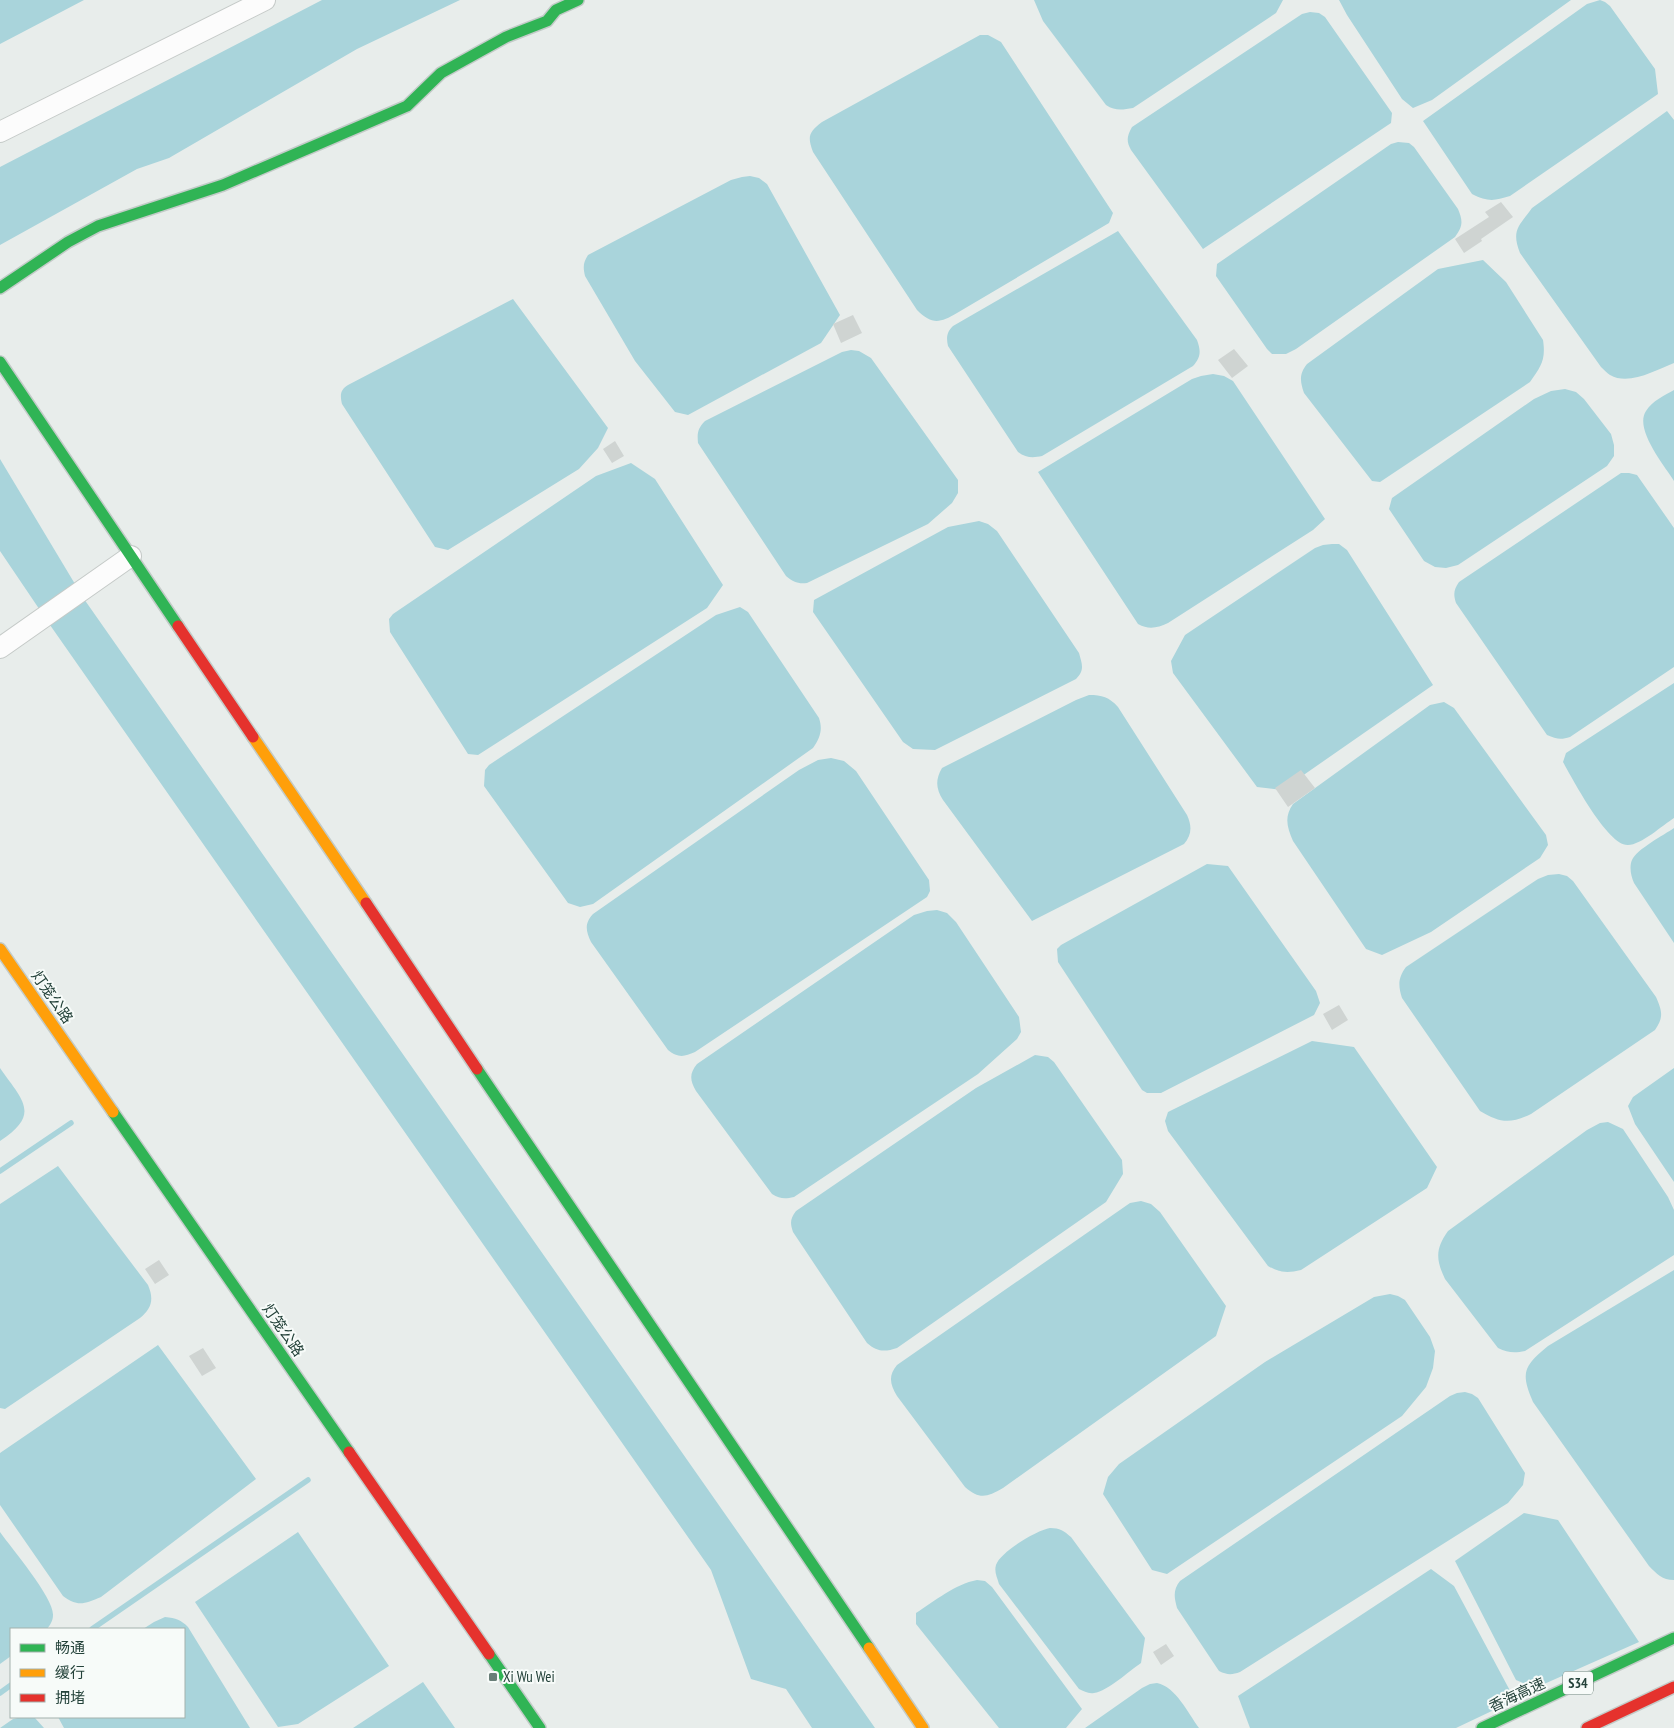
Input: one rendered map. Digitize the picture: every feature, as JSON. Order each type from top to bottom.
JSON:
[{"type":"main road","points":[[0,288],[68,242],[98,226],[223,185],[407,106],[441,73],[506,37],[547,21],[556,10],[578,0]]},
{"type":"main road","points":[[0,362],[923,1728]]},
{"type":"main road","name":"灯笼公路","points":[[0,949],[540,1728]]},
{"type":"main road","name":"香海高速","points":[[1482,1728],[1674,1638]]},
{"type":"main road","points":[[1587,1728],[1674,1687]]},
{"type":"street","points":[[0,132],[265,0]]},
{"type":"street","points":[[0,648],[131,556]]},
{"type":"water","points":[[0,0],[84,0],[0,44]]},
{"type":"water","points":[[322,0],[460,0],[357,49],[169,158],[137,169],[0,245],[0,167]]},
{"type":"water","points":[[1034,0],[1283,0],[1276,13],[1133,108],[1122,110],[1106,105],[1043,21]]},
{"type":"water","points":[[1339,0],[1571,0],[1432,100],[1413,108],[1402,99]]},
{"type":"water","points":[[1600,0],[1610,6],[1655,69],[1658,94],[1510,196],[1491,200],[1472,194],[1423,121],[1587,4]]},
{"type":"water","points":[[1310,12],[1319,13],[1325,17],[1392,113],[1391,123],[1203,249],[1131,150],[1128,144],[1130,130],[1302,14]]},
{"type":"water","points":[[980,35],[988,35],[1001,42],[1113,213],[1109,223],[957,313],[946,319],[936,321],[927,318],[917,310],[813,152],[810,135],[822,122]]},
{"type":"water","points":[[1667,111],[1674,120],[1674,363],[1642,376],[1625,379],[1617,378],[1601,367],[1520,253],[1516,233],[1532,208]]},
{"type":"water","points":[[1398,142],[1409,143],[1414,147],[1458,209],[1461,217],[1461,226],[1458,233],[1455,237],[1296,349],[1286,354],[1272,354],[1216,276],[1217,264],[1391,144]]},
{"type":"water","points":[[750,176],[759,178],[767,184],[840,315],[821,343],[688,415],[675,412],[635,361],[585,276],[584,263],[588,255],[731,180]]},
{"type":"water","points":[[1118,231],[1197,340],[1200,351],[1198,360],[1193,366],[1042,456],[1024,455],[1018,452],[948,346],[948,333],[953,326]]},
{"type":"water","points":[[1483,260],[1506,282],[1543,340],[1544,353],[1540,367],[1530,382],[1380,482],[1372,481],[1304,393],[1301,374],[1307,364],[1438,269]]},
{"type":"water","points":[[513,299],[608,428],[598,448],[579,469],[448,550],[435,547],[342,404],[341,393],[348,385]]},
{"type":"water","points":[[859,351],[871,358],[958,480],[958,493],[952,503],[928,524],[807,583],[798,583],[786,576],[698,443],[698,431],[705,421],[842,352]]},
{"type":"water","points":[[1213,374],[1224,376],[1233,381],[1325,519],[1313,530],[1168,623],[1149,628],[1138,624],[1038,472],[1192,379]]},
{"type":"water","points":[[1565,389],[1576,392],[1584,399],[1611,434],[1614,456],[1607,466],[1458,565],[1446,568],[1435,567],[1424,561],[1389,509],[1392,498],[1534,399],[1551,391]]},
{"type":"water","points":[[1674,390],[1674,481],[1647,437],[1643,419],[1646,411],[1652,404]]},
{"type":"water","points":[[0,459],[84,599],[875,1728],[812,1728],[786,1689],[751,1679],[711,1570],[0,551]]},
{"type":"water","points":[[631,463],[655,479],[723,585],[707,608],[478,755],[468,754],[390,632],[389,619],[393,614],[596,476]]},
{"type":"water","points":[[1621,473],[1637,475],[1674,528],[1674,667],[1570,737],[1564,739],[1556,738],[1547,735],[1456,603],[1455,589],[1459,582]]},
{"type":"water","points":[[979,521],[988,524],[997,531],[1079,653],[1082,670],[1076,679],[935,750],[913,749],[903,742],[813,612],[814,600],[948,527]]},
{"type":"water","points":[[1339,544],[1347,550],[1433,685],[1282,790],[1257,787],[1173,673],[1171,661],[1185,635],[1315,548]]},
{"type":"water","points":[[740,607],[748,612],[819,718],[821,730],[813,748],[593,904],[580,907],[568,903],[484,786],[485,770],[489,765],[716,615]]},
{"type":"water","points":[[1674,683],[1674,818],[1639,842],[1628,845],[1611,835],[1601,824],[1563,762],[1566,753]]},
{"type":"water","points":[[1089,695],[1105,697],[1118,707],[1187,815],[1190,823],[1190,834],[1184,844],[1032,921],[943,800],[939,792],[937,780],[942,768]]},
{"type":"water","points":[[1444,702],[1454,708],[1546,835],[1548,845],[1540,858],[1431,932],[1382,955],[1366,949],[1293,841],[1288,827],[1288,813],[1293,804],[1430,705]]},
{"type":"water","points":[[831,758],[844,761],[856,771],[929,880],[930,891],[927,897],[695,1052],[684,1056],[675,1054],[668,1050],[591,942],[587,931],[588,921],[593,914],[799,770],[818,760]]},
{"type":"water","points":[[1674,828],[1674,943],[1634,883],[1631,874],[1631,863],[1639,851]]},
{"type":"water","points":[[1207,864],[1228,866],[1316,991],[1320,1003],[1314,1015],[1161,1093],[1147,1093],[1142,1090],[1058,962],[1057,949],[1061,945]]},
{"type":"water","points":[[1559,874],[1567,876],[1573,881],[1656,997],[1661,1010],[1661,1018],[1655,1030],[1531,1114],[1511,1121],[1499,1120],[1480,1111],[1402,998],[1399,985],[1400,978],[1406,967],[1538,879],[1548,875]]},
{"type":"water","points":[[937,910],[947,913],[956,922],[1019,1017],[1021,1032],[1017,1039],[978,1074],[794,1197],[783,1198],[772,1194],[696,1091],[691,1077],[694,1068],[697,1064],[914,915]]},
{"type":"water","points":[[1312,1041],[1354,1047],[1437,1167],[1427,1188],[1301,1270],[1284,1272],[1268,1266],[1168,1131],[1165,1121],[1168,1112]]},
{"type":"water","points":[[1035,1055],[1048,1057],[1054,1062],[1122,1160],[1123,1174],[1106,1202],[897,1348],[885,1351],[874,1348],[867,1343],[793,1232],[791,1224],[793,1216],[796,1211],[976,1088]]},
{"type":"water","points":[[0,1068],[21,1098],[24,1115],[21,1123],[0,1141]]},
{"type":"water","points":[[1674,1068],[1674,1182],[1635,1124],[1628,1106],[1633,1097]]},
{"type":"water","points":[[1608,1122],[1623,1129],[1668,1197],[1674,1210],[1674,1255],[1525,1351],[1512,1352],[1498,1348],[1445,1279],[1438,1255],[1441,1243],[1448,1231],[1587,1130],[1600,1123]]},
{"type":"water","points":[[58,1166],[148,1285],[151,1303],[147,1311],[140,1318],[5,1409],[0,1408],[0,1204]]},
{"type":"water","points":[[1141,1201],[1151,1204],[1160,1212],[1226,1306],[1216,1336],[1003,1488],[984,1496],[975,1494],[965,1487],[897,1396],[891,1380],[894,1369],[897,1365],[1130,1203]]},
{"type":"water","points":[[1674,1270],[1674,1580],[1670,1580],[1657,1574],[1649,1566],[1533,1402],[1526,1383],[1526,1376],[1529,1365],[1548,1346]]},
{"type":"water","points":[[1390,1294],[1405,1300],[1430,1337],[1435,1351],[1433,1368],[1426,1387],[1402,1416],[1167,1574],[1152,1570],[1103,1494],[1108,1477],[1119,1464],[1265,1362],[1374,1297]]},
{"type":"water","points":[[158,1345],[256,1479],[101,1597],[86,1603],[73,1602],[63,1596],[0,1505],[0,1453]]},
{"type":"water","points":[[1465,1392],[1478,1398],[1525,1473],[1523,1485],[1508,1503],[1240,1672],[1230,1674],[1219,1671],[1177,1608],[1175,1594],[1176,1587],[1180,1581],[1450,1396]]},
{"type":"water","points":[[1524,1513],[1558,1520],[1639,1642],[1535,1688],[1516,1680],[1455,1561]]},
{"type":"water","points":[[1050,1528],[1062,1530],[1071,1537],[1145,1638],[1141,1663],[1112,1685],[1094,1693],[1079,1689],[999,1584],[995,1570],[999,1560],[1011,1548],[1028,1537]]},
{"type":"water","points":[[0,1532],[40,1586],[52,1607],[53,1615],[48,1628],[10,1628],[10,1657],[0,1664]]},
{"type":"water","points":[[298,1532],[389,1666],[298,1724],[278,1727],[195,1602]]},
{"type":"water","points":[[1431,1569],[1454,1586],[1515,1700],[1456,1728],[1250,1728],[1238,1696]]},
{"type":"water","points":[[977,1580],[985,1581],[992,1587],[1082,1709],[1066,1728],[999,1728],[916,1624],[916,1613],[953,1589]]},
{"type":"water","points":[[165,1617],[172,1618],[188,1627],[250,1728],[64,1728],[59,1718],[185,1718],[185,1628],[145,1628]]},
{"type":"water","points":[[423,1682],[455,1728],[353,1728]]},
{"type":"water","points":[[1157,1683],[1164,1685],[1176,1695],[1199,1728],[1085,1728],[1142,1688]]},
{"type":"water","points":[[35,1718],[44,1728],[0,1728],[13,1719]]},
{"type":"building","points":[[1501,202],[1513,217],[1464,253],[1455,239],[1489,217],[1485,212]]},
{"type":"building","points":[[853,315],[862,333],[841,343],[833,324]]},
{"type":"building","points":[[1234,349],[1248,366],[1232,378],[1218,360]]},
{"type":"building","points":[[615,441],[624,456],[612,463],[603,449]]},
{"type":"building","points":[[1301,770],[1315,788],[1288,807],[1275,788]]},
{"type":"building","points":[[1339,1005],[1348,1020],[1332,1030],[1323,1014]]},
{"type":"building","points":[[159,1260],[169,1275],[155,1284],[145,1269]]},
{"type":"building","points":[[203,1348],[216,1368],[202,1376],[189,1356]]},
{"type":"building","points":[[1166,1644],[1174,1656],[1161,1665],[1153,1652]]},
{"type":"waterway","points":[[0,1171],[71,1123]]},
{"type":"waterway","points":[[93,1628],[308,1480]]},
{"type":"waterway","points":[[0,1693],[10,1686]]},
{"type":"traffic: fast","points":[[0,288],[68,242],[98,226],[223,185],[407,106],[441,73],[506,37],[547,21],[556,10],[578,0]]},
{"type":"traffic: fast","points":[[0,362],[178,626]]},
{"type":"traffic: fast","points":[[477,1069],[869,1648]]},
{"type":"traffic: fast","points":[[113,1112],[349,1452]]},
{"type":"traffic: fast","points":[[1482,1728],[1674,1638]]},
{"type":"traffic: fast","points":[[489,1654],[540,1728]]},
{"type":"traffic: slow","points":[[253,737],[366,903]]},
{"type":"traffic: slow","points":[[0,949],[113,1112]]},
{"type":"traffic: slow","points":[[869,1648],[923,1728]]},
{"type":"traffic: jam","points":[[178,626],[253,737]]},
{"type":"traffic: jam","points":[[366,903],[477,1069]]},
{"type":"traffic: jam","points":[[349,1452],[489,1654]]},
{"type":"traffic: jam","points":[[1587,1728],[1674,1687]]},
{"type":"place","name":"Xi Wu Wei","points":[[493,1677]]}]
